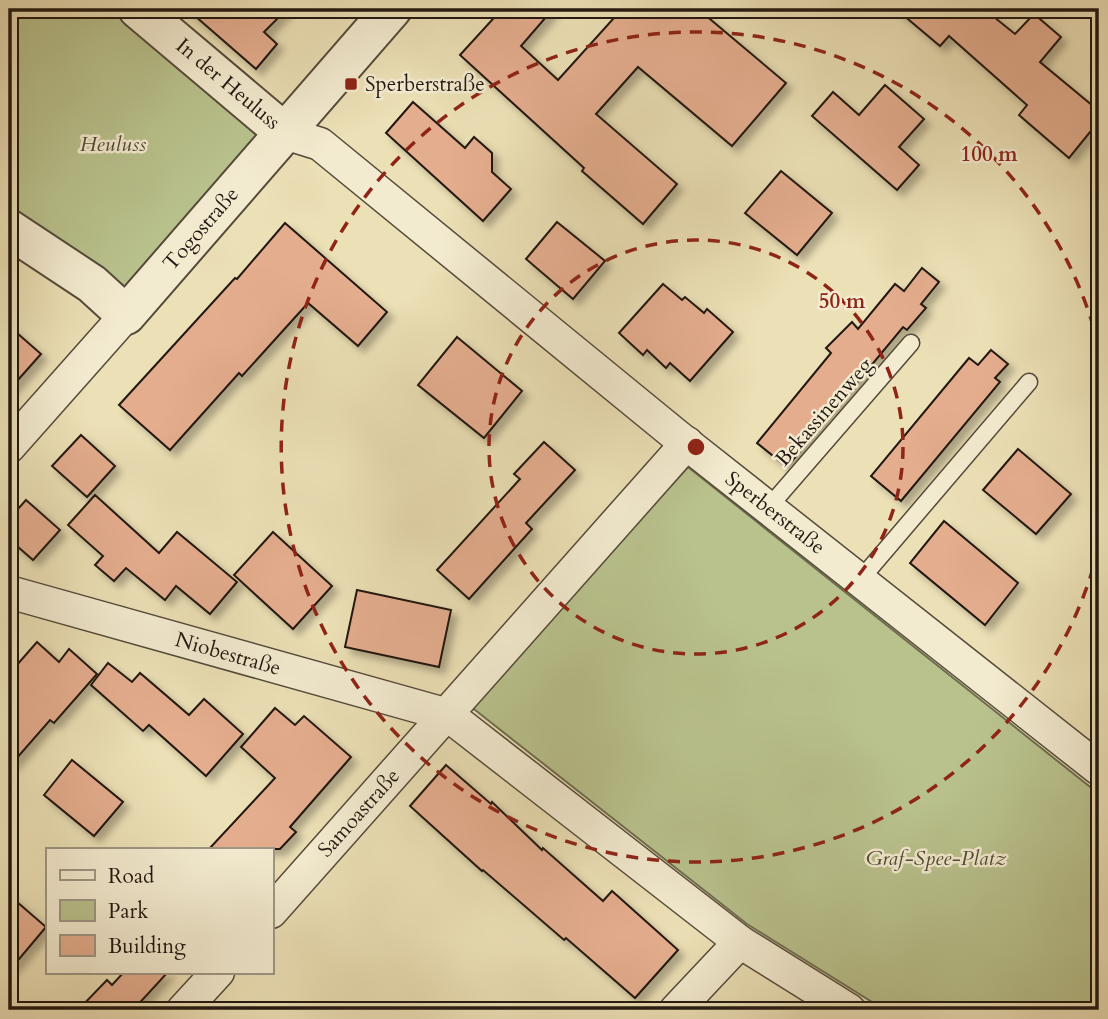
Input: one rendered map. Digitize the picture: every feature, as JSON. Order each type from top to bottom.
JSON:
[{"type":"street","name":"In der Heuluss","points":[[138,9],[285,133]]},
{"type":"street","name":"Togostraße","points":[[9,447],[392,9]]},
{"type":"street","name":"Sperberstraße","points":[[285,133],[320,144],[768,508],[1099,769]]},
{"type":"street","points":[[9,229],[92,284],[126,315]]},
{"type":"street","points":[[687,443],[448,715],[740,942],[849,1010]]},
{"type":"street","name":"Niobestraße","points":[[9,593],[448,715]]},
{"type":"street","name":"Samoastraße","points":[[273,910],[448,715]]},
{"type":"street","points":[[676,1010],[740,942]]},
{"type":"street","points":[[183,1010],[216,974]]},
{"type":"lane","name":"Bekassinenweg","points":[[768,508],[911,343]]},
{"type":"lane","points":[[860,580],[1029,382]]},
{"type":"green space","name":"Heuluss","points":[[9,9],[116,9],[261,132],[127,288],[9,210]]},
{"type":"green space","name":"Graf-Spee-Platz","points":[[688,467],[1099,794],[1099,1010],[885,1010],[747,924],[470,706]]},
{"type":"building","points":[[187,9],[287,9],[264,32],[277,44],[256,69]]},
{"type":"building","points":[[502,9],[553,9],[521,46],[558,80],[622,9],[698,9],[786,83],[732,146],[638,67],[596,114],[677,184],[643,224],[582,171],[584,168],[460,55]]},
{"type":"building","points":[[896,9],[984,9],[1015,34],[1034,14],[1061,37],[1040,62],[1099,111],[1099,121],[1069,158],[1019,115],[1027,105],[949,36],[940,46]]},
{"type":"building","points":[[885,85],[924,119],[899,147],[919,165],[897,190],[812,116],[833,92],[859,115]]},
{"type":"building","points":[[413,102],[465,148],[474,137],[492,153],[492,172],[511,189],[483,221],[386,133]]},
{"type":"building","points":[[781,171],[832,213],[797,255],[745,213]]},
{"type":"building","points":[[557,222],[605,261],[573,299],[526,259]]},
{"type":"building","points":[[285,223],[387,312],[358,346],[308,303],[242,376],[239,373],[170,450],[119,405],[235,278],[237,279]]},
{"type":"building","points":[[922,268],[939,282],[921,304],[926,308],[907,330],[903,327],[787,467],[757,443],[831,353],[826,348],[852,322],[858,329],[895,284],[904,291]]},
{"type":"building","points":[[663,284],[704,313],[707,309],[733,332],[690,381],[670,363],[666,368],[647,350],[643,355],[619,333]]},
{"type":"building","points":[[9,326],[41,354],[9,390]]},
{"type":"building","points":[[457,337],[522,391],[484,438],[418,385]]},
{"type":"building","points":[[991,350],[1008,364],[995,378],[1000,382],[901,501],[871,476],[969,358],[978,365]]},
{"type":"building","points":[[81,435],[115,466],[87,497],[52,466]]},
{"type":"building","points":[[544,442],[575,470],[526,523],[532,529],[469,599],[437,570],[520,479],[514,474]]},
{"type":"building","points":[[1018,449],[1071,494],[1036,534],[983,490]]},
{"type":"building","points":[[95,495],[159,553],[177,532],[237,582],[210,614],[176,586],[165,600],[126,568],[114,581],[95,565],[103,556],[68,525]]},
{"type":"building","points":[[26,500],[60,530],[33,560],[9,539],[9,519]]},
{"type":"building","points":[[944,521],[1018,583],[985,625],[910,563]]},
{"type":"building","points":[[273,532],[332,586],[293,629],[234,575]]},
{"type":"building","points":[[357,590],[451,610],[439,667],[345,647]]},
{"type":"building","points":[[37,642],[59,662],[69,649],[97,674],[54,723],[50,720],[9,767],[9,674]]},
{"type":"building","points":[[108,663],[132,682],[140,673],[189,715],[204,699],[243,734],[206,776],[149,725],[143,731],[91,685]]},
{"type":"building","points":[[275,708],[295,725],[304,716],[351,757],[290,827],[296,832],[280,849],[210,848],[275,778],[241,747]]},
{"type":"building","points":[[72,760],[123,802],[94,836],[44,795]]},
{"type":"building","points":[[446,765],[491,804],[492,802],[542,850],[543,848],[603,901],[612,891],[678,950],[635,998],[482,871],[410,806]]},
{"type":"building","points":[[9,895],[46,927],[9,971]]},
{"type":"building","points":[[122,974],[166,974],[133,1010],[78,1010],[107,980],[112,985]]},
{"type":"place","name":"Sperberstraße","points":[[351,84]]}]
